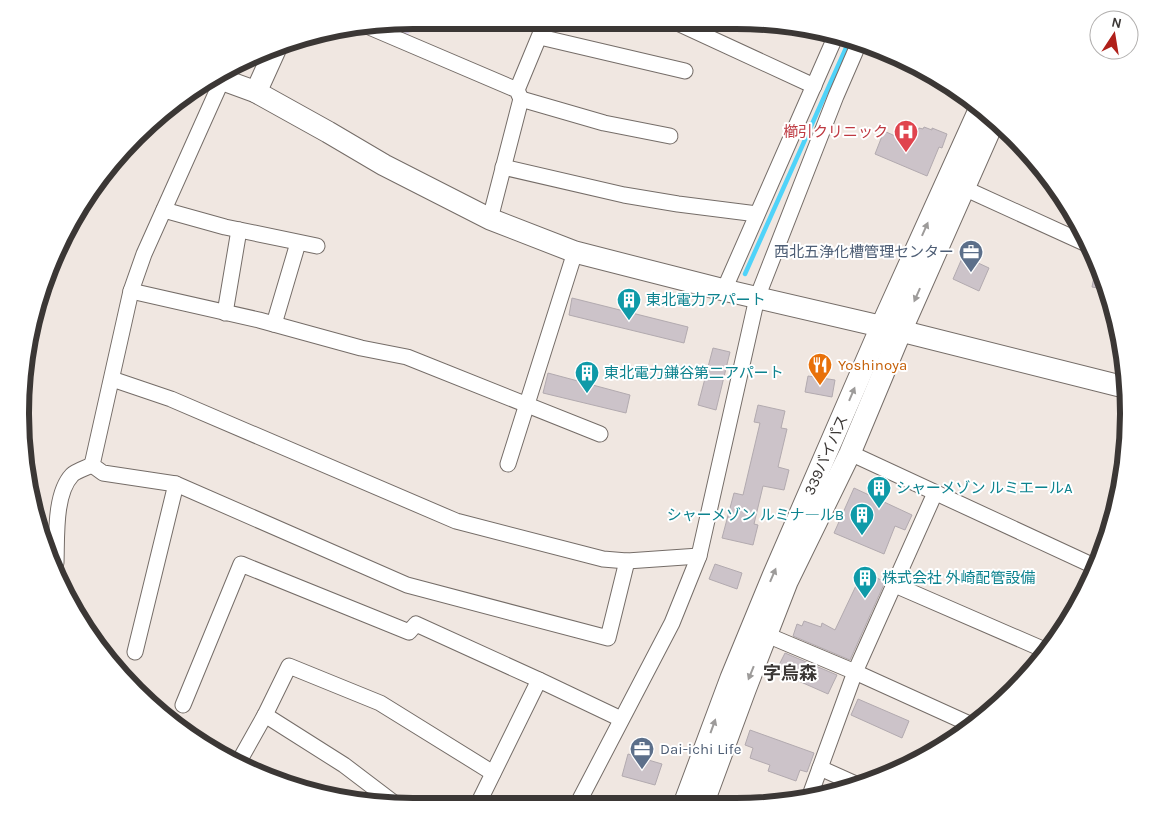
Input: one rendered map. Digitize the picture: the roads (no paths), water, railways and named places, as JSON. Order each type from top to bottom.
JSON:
[{"type":"street","points":[[490,219],[519,95],[543,29]]},
{"type":"street","points":[[690,29],[814,86]]},
{"type":"street","points":[[378,31],[519,95],[604,123],[670,136]]},
{"type":"street","points":[[540,37],[685,71]]},
{"type":"street","points":[[724,290],[833,42]]},
{"type":"street","points":[[581,798],[672,623],[699,556],[757,298],[836,96],[857,48]]},
{"type":"street","points":[[256,92],[274,55]]},
{"type":"street","points":[[222,79],[256,92],[384,165],[490,219],[575,252],[1119,386]]},
{"type":"street","points":[[92,465],[131,291],[144,254],[216,84]]},
{"type":"street","name":"339バイパス","points":[[686,798],[731,678],[759,610],[891,329],[956,184],[978,114]]},
{"type":"street","points":[[991,126],[956,184],[1078,237]]},
{"type":"street","points":[[503,167],[624,195],[757,214]]},
{"type":"street","points":[[164,210],[239,230],[317,246]]},
{"type":"street","points":[[225,312],[239,230]]},
{"type":"street","points":[[274,324],[298,242]]},
{"type":"street","points":[[508,464],[575,252]]},
{"type":"street","points":[[131,291],[274,324],[361,348],[407,357],[600,434]]},
{"type":"street","points":[[705,798],[787,582],[850,453],[891,329]]},
{"type":"street","points":[[112,379],[172,399],[456,521],[603,559],[627,560],[699,556]]},
{"type":"street","points":[[850,453],[1090,564]]},
{"type":"street","points":[[92,465],[103,473],[176,484],[406,585],[608,638],[627,560]]},
{"type":"street","points":[[56,556],[58,503],[72,474],[92,465]]},
{"type":"street","points":[[135,652],[176,484]]},
{"type":"street","points":[[812,791],[855,672],[935,492]]},
{"type":"street","points":[[183,705],[242,564],[409,632],[416,624],[621,720]]},
{"type":"street","points":[[894,585],[1041,648]]},
{"type":"street","points":[[767,635],[965,722]]},
{"type":"street","points":[[241,758],[289,666],[380,703],[493,773]]},
{"type":"street","points":[[481,798],[539,680]]},
{"type":"street","points":[[265,715],[344,765],[386,797]]},
{"type":"street","points":[[820,768],[849,781]]},
{"type":"waterway","points":[[745,274],[847,46]]},
{"type":"place","name":"櫛引クリニック","points":[[906,153]]},
{"type":"place","name":"西北五浄化槽管理センター","points":[[971,273]]},
{"type":"place","name":"東北電力アパート","points":[[629,321]]},
{"type":"place","name":"Yoshinoya","points":[[820,386]]},
{"type":"place","name":"東北電力鎌谷第二アパート","points":[[587,394]]},
{"type":"place","name":"シャーメゾン ルミエールA","points":[[879,509]]},
{"type":"place","name":"シャーメゾン ルミナ―ルB","points":[[862,536]]},
{"type":"place","name":"株式会社 外崎配管設備","points":[[865,599]]},
{"type":"place","name":"Dai-ichi Life","points":[[642,770]]},
{"type":"district","name":"字烏森","points":[[790,673]]}]
